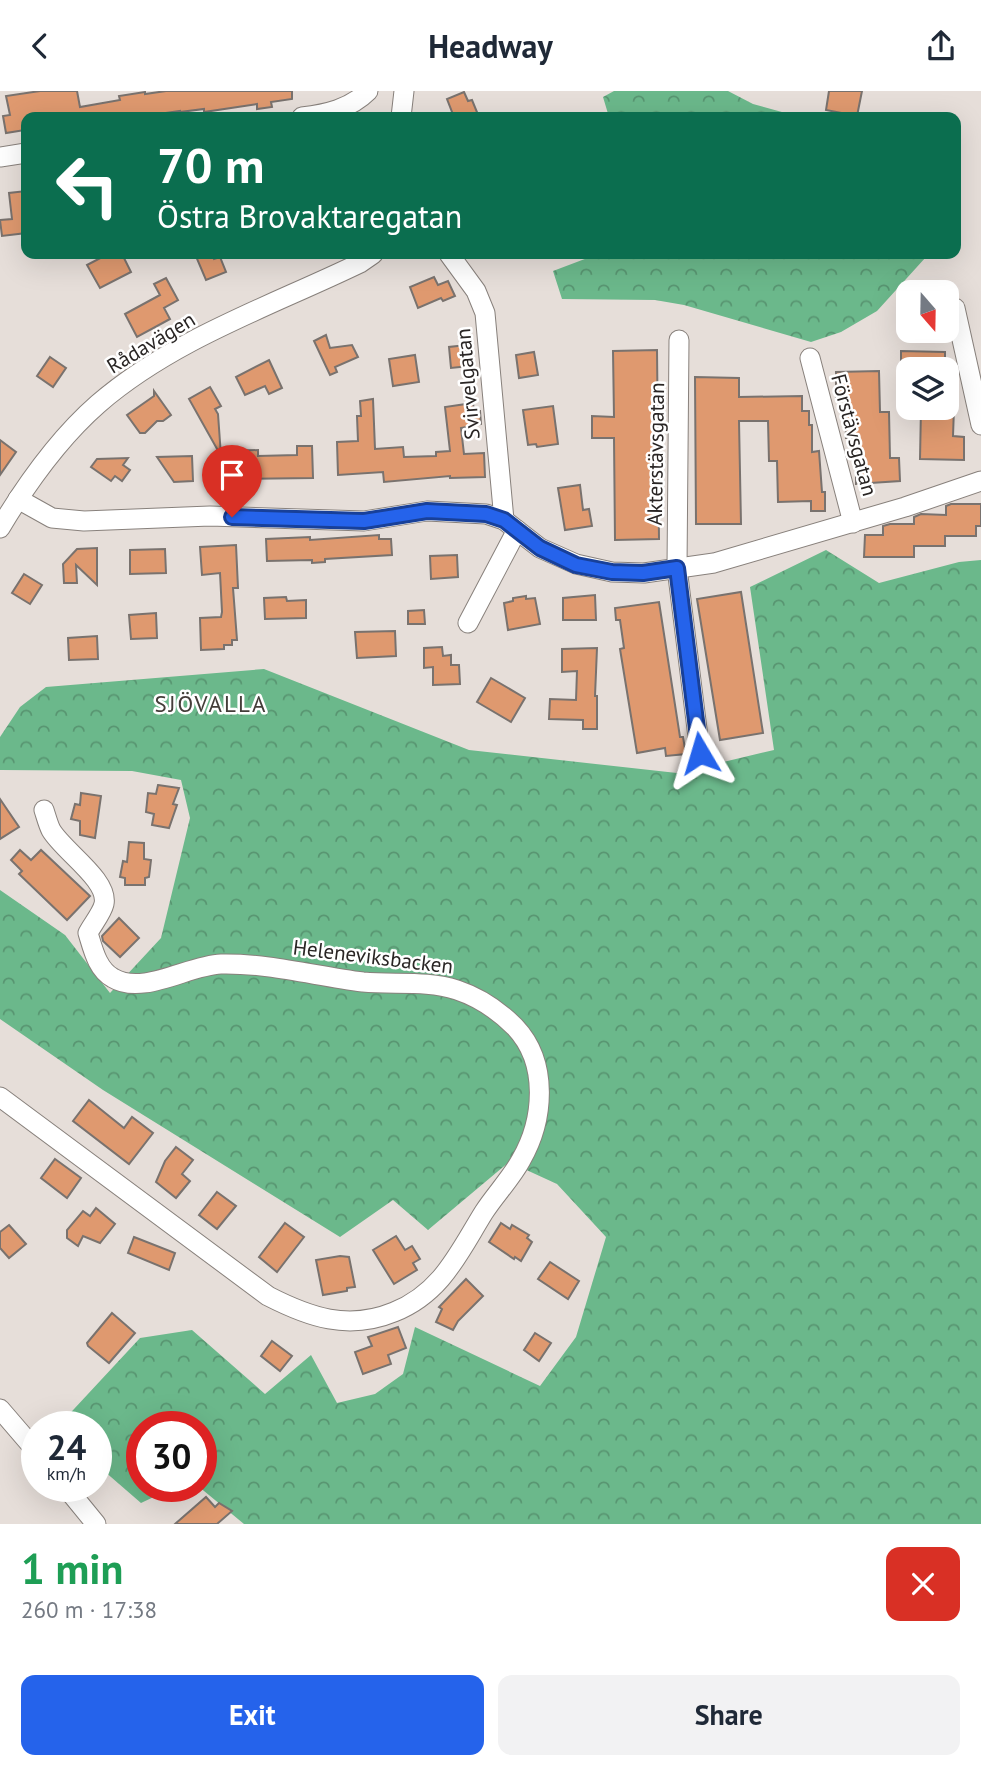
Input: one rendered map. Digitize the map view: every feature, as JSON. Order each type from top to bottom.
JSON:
[{"type":"street","points":[[330,112],[349,105],[368,91]]},
{"type":"street","points":[[402,112],[404,91]]},
{"type":"street","points":[[0,157],[21,154]]},
{"type":"street","name":"Rådavägen","points":[[0,528],[48,456],[98,404],[132,377],[170,353],[366,259]]},
{"type":"street","name":"Svirvelgatan","points":[[453,259],[476,291],[485,313],[511,525]]},
{"type":"street","points":[[959,326],[981,425]]},
{"type":"street","name":"Akterstävsgatan","points":[[680,340],[677,568],[700,753]]},
{"type":"street","name":"Förstävsgatan","points":[[810,358],[853,523]]},
{"type":"street","points":[[18,499],[52,518],[84,521],[210,516],[364,521],[427,511],[486,514],[511,525],[540,548],[576,565],[612,572],[643,573],[714,563],[853,523],[981,481]]},
{"type":"street","points":[[468,623],[511,525]]},
{"type":"street","name":"Heleneviksbacken","points":[[0,1097],[268,1296],[301,1313],[328,1320],[359,1321],[393,1313],[416,1301],[444,1276],[468,1242],[500,1187],[520,1163],[534,1134],[539,1106],[538,1072],[530,1049],[516,1028],[475,997],[454,989],[419,984],[363,982],[275,967],[219,964],[139,984],[113,978],[96,960],[88,933],[104,905],[103,893],[98,882],[72,857],[52,831],[44,810]]},
{"type":"street","points":[[0,1409],[21,1433]]},
{"type":"street","points":[[78,1502],[96,1524]]},
{"type":"green space","points":[[614,91],[728,91],[753,104],[782,112],[608,112],[603,97]]},
{"type":"green space","points":[[585,259],[924,259],[905,280],[896,280],[896,290],[877,311],[841,332],[811,342],[684,305],[655,300],[562,299],[553,271]]},
{"type":"green space","points":[[826,550],[879,583],[959,562],[981,560],[981,1524],[244,1524],[217,1502],[217,1411],[126,1411],[126,1490],[112,1478],[112,1411],[72,1411],[140,1338],[192,1330],[265,1394],[311,1355],[337,1403],[375,1394],[403,1374],[415,1327],[540,1386],[576,1337],[606,1237],[557,1184],[509,1162],[428,1230],[393,1200],[340,1237],[103,1090],[0,1019],[0,890],[65,935],[110,993],[161,938],[190,818],[181,780],[132,771],[0,770],[0,737],[20,707],[46,687],[264,669],[469,750],[677,773],[774,750],[750,587]]},
{"type":"building","points":[[40,91],[77,91],[80,107],[120,100],[119,96],[145,92],[292,91],[292,99],[271,102],[272,107],[257,109],[257,104],[204,112],[204,109],[180,112],[21,112],[21,131],[6,133],[3,116],[10,115],[6,96]]},
{"type":"building","points":[[829,91],[862,91],[858,112],[826,110]]},
{"type":"building","points":[[464,92],[468,101],[472,100],[477,112],[452,112],[447,99]]},
{"type":"building","points":[[21,192],[21,234],[2,236],[0,220],[12,219],[9,193]]},
{"type":"building","points":[[98,259],[124,259],[131,272],[100,288],[87,265]]},
{"type":"building","points":[[197,259],[221,259],[226,272],[206,280]]},
{"type":"building","points":[[434,277],[438,285],[448,281],[455,296],[443,301],[441,298],[418,308],[410,287]]},
{"type":"building","points":[[166,278],[178,300],[164,308],[170,319],[137,337],[125,314],[160,295],[154,284]]},
{"type":"building","points":[[326,335],[330,348],[352,345],[358,357],[335,367],[337,372],[330,375],[314,341]]},
{"type":"building","points":[[466,345],[469,366],[451,368],[449,347]]},
{"type":"building","points":[[657,350],[659,539],[615,540],[614,438],[592,438],[592,416],[614,417],[613,351]]},
{"type":"building","points":[[901,351],[945,352],[945,357],[901,357]]},
{"type":"building","points":[[534,352],[538,375],[519,378],[516,355]]},
{"type":"building","points":[[415,355],[419,382],[393,386],[389,359]]},
{"type":"building","points":[[50,357],[66,368],[53,387],[37,376]]},
{"type":"building","points":[[269,360],[282,388],[269,394],[265,386],[245,395],[236,377]]},
{"type":"building","points":[[879,371],[880,412],[889,412],[890,458],[899,458],[900,481],[856,484],[856,438],[846,438],[845,397],[836,397],[836,372]]},
{"type":"building","points":[[695,377],[739,378],[739,397],[802,396],[802,411],[809,411],[809,425],[812,425],[812,452],[819,451],[825,511],[811,511],[811,501],[778,502],[777,461],[769,461],[768,421],[739,421],[741,524],[696,524]]},
{"type":"building","points":[[210,387],[221,406],[215,409],[218,414],[221,456],[189,399]]},
{"type":"building","points":[[154,391],[171,415],[163,421],[157,421],[145,433],[140,433],[127,415],[154,396]]},
{"type":"building","points":[[373,399],[375,449],[403,447],[404,457],[436,456],[436,452],[450,451],[445,407],[473,403],[474,411],[480,411],[481,424],[461,428],[464,454],[484,453],[485,477],[450,476],[384,482],[383,472],[338,475],[337,442],[358,441],[357,416],[361,416],[360,401]]},
{"type":"building","points":[[553,406],[558,444],[537,447],[536,444],[528,445],[523,410]]},
{"type":"building","points":[[921,420],[954,420],[953,436],[964,437],[964,460],[920,459]]},
{"type":"building","points":[[0,440],[16,452],[0,475]]},
{"type":"building","points":[[297,446],[312,446],[313,478],[234,479],[227,467],[227,451],[258,450],[258,456],[297,455]]},
{"type":"building","points":[[192,456],[193,481],[174,482],[157,457]]},
{"type":"building","points":[[128,458],[123,465],[130,470],[122,481],[115,476],[111,481],[91,467],[97,459]]},
{"type":"building","points":[[580,485],[583,510],[589,509],[592,526],[565,530],[558,488]]},
{"type":"building","points":[[981,504],[981,526],[976,526],[976,536],[945,536],[945,546],[914,546],[914,557],[864,557],[865,535],[883,535],[883,526],[890,524],[914,524],[914,517],[921,514],[946,515],[946,506]]},
{"type":"building","points":[[379,535],[379,539],[391,539],[392,555],[325,559],[325,562],[312,563],[312,560],[267,561],[266,539],[310,537],[310,540]]},
{"type":"building","points":[[236,545],[238,588],[233,588],[237,640],[232,640],[232,645],[224,645],[224,649],[201,650],[200,618],[221,617],[222,612],[220,573],[202,575],[200,547]]},
{"type":"building","points":[[97,548],[97,585],[76,565],[77,583],[64,583],[63,564],[77,549]]},
{"type":"building","points":[[165,549],[166,573],[130,574],[130,550]]},
{"type":"building","points":[[457,555],[458,577],[431,579],[430,556]]},
{"type":"building","points":[[24,574],[42,585],[30,604],[12,593]]},
{"type":"building","points":[[741,592],[763,733],[720,740],[697,599]]},
{"type":"building","points":[[595,595],[596,620],[563,620],[563,598]]},
{"type":"building","points":[[526,596],[526,599],[535,598],[540,624],[508,630],[504,603]]},
{"type":"building","points":[[286,597],[287,601],[306,600],[306,618],[265,619],[264,598]]},
{"type":"building","points":[[659,602],[680,737],[683,737],[686,754],[666,756],[665,748],[637,753],[620,649],[624,648],[620,620],[616,620],[615,608]]},
{"type":"building","points":[[424,610],[425,624],[408,624],[408,611]]},
{"type":"building","points":[[156,613],[157,638],[131,639],[129,615]]},
{"type":"building","points":[[395,631],[396,656],[357,658],[355,632]]},
{"type":"building","points":[[97,636],[98,659],[69,660],[68,638]]},
{"type":"building","points":[[442,647],[443,656],[451,655],[451,665],[459,665],[460,684],[433,685],[433,667],[424,668],[424,648]]},
{"type":"building","points":[[597,648],[597,729],[583,729],[583,720],[549,719],[550,699],[576,700],[577,671],[562,672],[562,649]]},
{"type":"building","points":[[491,678],[525,698],[511,722],[477,702]]},
{"type":"building","points":[[158,785],[179,788],[173,804],[177,805],[169,828],[152,825],[154,814],[146,812],[148,793],[156,794]]},
{"type":"building","points":[[81,793],[101,796],[95,838],[80,835],[80,821],[71,819],[75,804],[80,805]]},
{"type":"building","points":[[0,799],[19,827],[0,839]]},
{"type":"building","points":[[129,842],[144,843],[144,859],[151,860],[145,885],[125,885],[125,878],[120,877],[123,861],[127,862]]},
{"type":"building","points":[[20,850],[31,860],[41,850],[90,896],[67,920],[19,874],[22,871],[11,860]]},
{"type":"building","points":[[119,918],[139,938],[120,957],[103,941],[102,936]]},
{"type":"building","points":[[89,1100],[124,1128],[132,1117],[153,1133],[129,1164],[73,1121]]},
{"type":"building","points":[[176,1147],[193,1160],[182,1174],[190,1181],[176,1198],[156,1182],[165,1161]]},
{"type":"building","points":[[55,1159],[81,1178],[67,1198],[41,1178]]},
{"type":"building","points":[[217,1192],[236,1206],[217,1229],[199,1215]]},
{"type":"building","points":[[96,1208],[115,1224],[100,1243],[83,1236],[78,1246],[67,1238],[67,1230],[83,1211],[90,1216]]},
{"type":"building","points":[[285,1223],[304,1237],[277,1272],[259,1257]]},
{"type":"building","points":[[501,1223],[510,1229],[512,1225],[529,1235],[527,1238],[532,1242],[521,1261],[489,1242]]},
{"type":"building","points":[[9,1225],[26,1244],[9,1258],[0,1248],[0,1232]]},
{"type":"building","points":[[396,1236],[405,1250],[412,1246],[420,1259],[413,1263],[417,1270],[394,1284],[373,1250]]},
{"type":"building","points":[[134,1237],[175,1253],[169,1270],[128,1253]]},
{"type":"building","points":[[349,1257],[355,1287],[323,1295],[316,1260]]},
{"type":"building","points":[[550,1262],[579,1281],[568,1299],[538,1279]]},
{"type":"building","points":[[466,1279],[483,1296],[458,1321],[453,1330],[436,1322],[442,1309],[439,1307]]},
{"type":"building","points":[[112,1313],[135,1333],[109,1363],[87,1343]]},
{"type":"building","points":[[398,1327],[406,1348],[388,1355],[391,1364],[363,1374],[355,1352],[372,1346],[368,1337]]},
{"type":"building","points":[[535,1333],[551,1343],[539,1361],[524,1350]]},
{"type":"building","points":[[272,1341],[292,1356],[280,1371],[261,1356]]},
{"type":"building","points":[[200,1502],[210,1502],[215,1507],[219,1503],[232,1511],[217,1524],[175,1524]]},
{"type":"district","name":"SJÖVALLA","points":[[211,704]]},
{"type":"route","points":[[232,517],[364,521],[427,511],[486,514],[504,520],[540,548],[576,565],[612,572],[643,573],[677,568],[700,753]]}]
